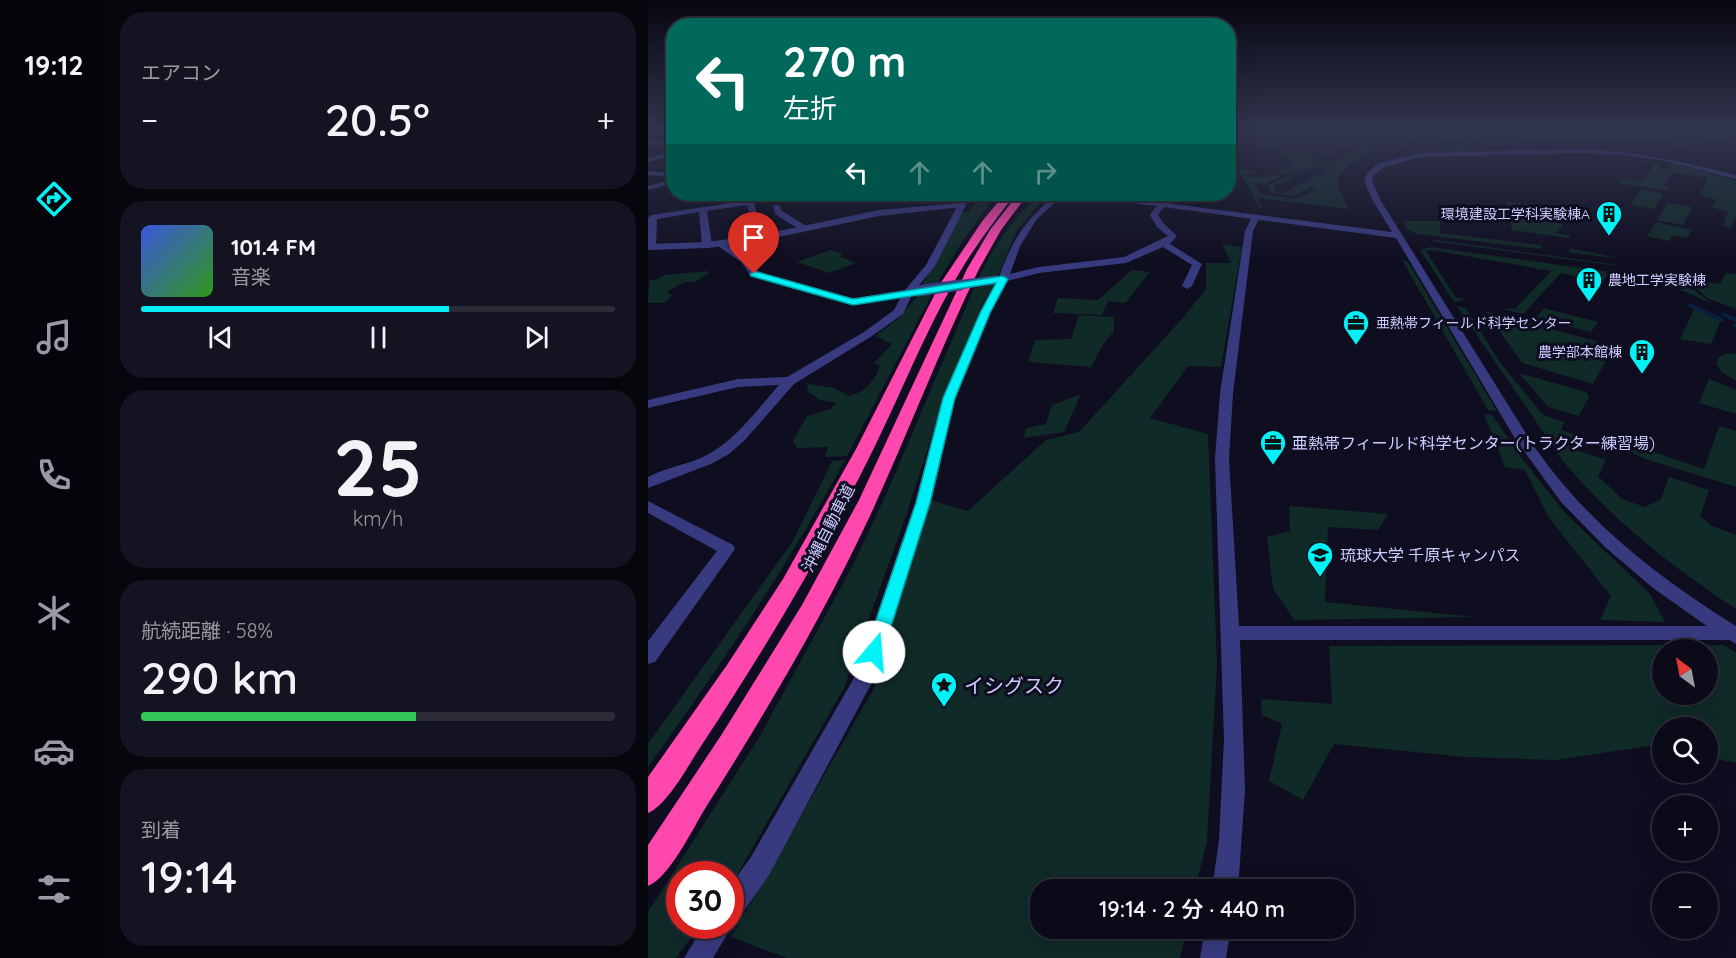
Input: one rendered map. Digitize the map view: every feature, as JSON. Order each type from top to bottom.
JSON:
[{"type":"highway","name":"沖縄自動車道","points":[[648,800],[682,753],[806,557],[866,447],[948,280],[970,242],[1004,201]]},
{"type":"highway","name":"沖縄自動車道","points":[[648,871],[726,754],[804,623],[858,521],[969,277],[983,250],[1018,201]]},
{"type":"street","points":[[648,173],[666,174]]},
{"type":"street","points":[[1372,173],[1368,181],[1369,188],[1518,432],[1548,475],[1587,519],[1620,549],[1669,590],[1733,635]]},
{"type":"street","points":[[1720,173],[1736,177]]},
{"type":"street","points":[[648,188],[666,183]]},
{"type":"street","points":[[682,204],[712,201]]},
{"type":"street","points":[[648,483],[660,476],[706,461],[724,451],[739,438],[790,381],[881,326],[899,312],[930,266],[966,201]]},
{"type":"street","points":[[744,889],[760,866],[867,673],[923,503],[949,398],[1015,246],[1024,229],[1042,207],[1050,201]]},
{"type":"street","points":[[1137,201],[1399,236]]},
{"type":"street","points":[[721,244],[744,260],[754,274],[853,302],[999,280],[1039,270],[1126,260],[1164,244],[1173,236],[1160,225],[1154,214],[1166,201]]},
{"type":"street","points":[[760,238],[750,202],[654,217],[651,220],[650,247],[707,245],[760,238],[889,212],[962,205]]},
{"type":"street","points":[[776,207],[778,212],[805,229]]},
{"type":"street","points":[[703,209],[707,245]]},
{"type":"street","points":[[1227,879],[1231,849],[1236,738],[1222,492],[1222,433],[1250,231],[1256,217]]},
{"type":"street","points":[[1164,244],[1197,264],[1187,286]]},
{"type":"street","points":[[648,404],[738,383],[790,381]]},
{"type":"street","points":[[648,506],[728,549],[648,656]]},
{"type":"street","points":[[1231,633],[1733,635]]},
{"type":"street","points":[[698,958],[710,939]]},
{"type":"street","points":[[1213,958],[1216,939]]},
{"type":"green space","points":[[1240,173],[1252,173],[1245,176],[1251,177],[1282,176],[1265,184],[1254,183],[1261,194],[1297,199],[1316,189],[1311,187],[1293,197],[1271,192],[1268,186],[1295,173],[1301,173],[1288,178],[1291,180],[1272,186],[1276,187],[1272,190],[1283,193],[1322,173],[1341,173],[1339,175],[1338,186],[1349,209],[1257,198],[1263,209],[1260,208]]},
{"type":"green space","points":[[1649,173],[1707,173],[1736,181],[1736,215],[1731,228],[1723,226],[1728,212],[1710,207],[1715,203],[1714,199],[1700,195],[1708,180],[1706,177],[1673,173],[1663,185],[1670,187],[1667,191],[1618,183],[1622,178],[1642,182]]},
{"type":"green space","points":[[1640,190],[1664,194],[1654,209],[1631,205]]},
{"type":"green space","points":[[1502,200],[1540,207],[1535,213],[1563,219],[1559,223],[1563,225],[1555,233],[1571,236],[1569,238],[1512,230],[1507,202]]},
{"type":"green space","points":[[977,201],[992,201],[964,239],[935,287],[920,289],[961,213],[968,212]]},
{"type":"green space","points":[[1032,201],[1042,201],[1017,230],[998,276],[978,280],[990,256],[1019,215]]},
{"type":"green space","points":[[1668,203],[1692,207],[1683,225],[1657,220]]},
{"type":"green space","points":[[1403,221],[1440,221],[1440,233],[1541,245],[1541,249],[1569,252],[1570,248],[1622,259],[1418,234],[1408,230]]},
{"type":"green space","points":[[1656,223],[1692,230],[1687,238],[1672,235],[1669,241],[1647,236]]},
{"type":"green space","points":[[1431,241],[1612,264],[1617,266]]},
{"type":"green space","points":[[1222,244],[1242,247],[1221,367],[1188,366],[1150,418],[1208,434],[1217,663],[1207,841],[1198,879],[1030,879],[1030,939],[1185,939],[1180,958],[787,958],[736,939],[744,939],[744,914],[873,690],[930,500],[968,511],[1046,440],[1079,432],[1181,320],[1206,289],[1206,263],[1231,263]]},
{"type":"green space","points":[[1430,247],[1611,272],[1601,282],[1561,273],[1523,314],[1499,308],[1515,309],[1551,271],[1432,250],[1426,251],[1456,298],[1463,298],[1463,300],[1454,302],[1420,250]]},
{"type":"green space","points":[[831,250],[844,254],[839,256],[856,263],[829,273],[797,262]]},
{"type":"green space","points":[[1402,260],[1408,262],[1497,411],[1488,410]]},
{"type":"green space","points":[[1132,270],[1150,272],[1125,303],[1108,301],[1102,315],[1053,313],[1058,298],[1098,300]]},
{"type":"green space","points":[[708,271],[708,274],[694,282],[684,282],[667,292],[672,295],[665,303],[648,303],[649,280],[665,275]]},
{"type":"green space","points":[[1640,272],[1650,272],[1686,284],[1711,303]]},
{"type":"green space","points":[[1726,273],[1736,274],[1736,309],[1707,298],[1686,278],[1720,284]]},
{"type":"green space","points":[[994,285],[984,301],[947,388],[906,516],[844,688],[744,862],[680,861],[760,736],[853,565],[889,488],[974,288]]},
{"type":"green space","points":[[932,294],[847,456],[825,457],[828,447],[797,448],[793,441],[807,416],[831,409],[836,403],[820,400],[807,391],[808,384],[834,388],[849,396],[865,389],[880,366],[874,363],[892,344],[875,336],[900,317],[917,296]]},
{"type":"green space","points":[[1457,306],[1466,308],[1499,361],[1543,415],[1564,422],[1561,430],[1583,437],[1576,450],[1606,460],[1598,476],[1622,499],[1645,507],[1661,499],[1669,477],[1709,490],[1700,516],[1712,526],[1736,535],[1736,609],[1666,559],[1622,523],[1582,483],[1563,461]]},
{"type":"green space","points":[[1544,308],[1598,322],[1591,332],[1536,318]]},
{"type":"green space","points":[[1695,308],[1721,320],[1711,344],[1680,339]]},
{"type":"green space","points":[[1485,311],[1614,346],[1593,384],[1522,363]]},
{"type":"green space","points":[[1079,315],[1114,317],[1114,331],[1102,346],[1091,367],[1028,362],[1035,340],[1071,339]]},
{"type":"green space","points":[[1736,353],[1736,381],[1722,372],[1716,364],[1718,358],[1725,354]]},
{"type":"green space","points":[[1519,373],[1586,392],[1589,397],[1579,416],[1548,407]]},
{"type":"green space","points":[[1709,379],[1736,390],[1736,414],[1699,403]]},
{"type":"green space","points":[[1081,394],[1064,432],[1024,438],[1026,428],[1046,424],[1052,405]]},
{"type":"green space","points":[[1484,414],[1492,415],[1523,460],[1566,514],[1650,594],[1665,622],[1600,620],[1611,596],[1549,518],[1525,470],[1505,467]]},
{"type":"green space","points":[[1719,426],[1736,431],[1736,487],[1645,459],[1633,453],[1633,445],[1704,469]]},
{"type":"green space","points":[[845,460],[800,539],[751,617],[648,767],[648,744],[793,541],[832,461]]},
{"type":"green space","points":[[1289,506],[1388,514],[1378,530],[1328,527],[1325,602],[1475,617],[1294,620],[1273,588],[1267,537],[1290,531]]},
{"type":"green space","points":[[1652,645],[1652,705],[1718,705],[1718,645],[1724,645],[1736,653],[1736,763],[1718,759],[1718,717],[1652,717],[1652,746],[1556,760],[1465,757],[1334,744],[1303,800],[1269,781],[1282,724],[1262,715],[1261,699],[1332,704],[1329,646]]},
{"type":"green space","points":[[666,884],[666,939],[690,939],[676,958],[648,958],[648,912]]},
{"type":"waterway","points":[[1690,305],[1722,320]]},
{"type":"waterway","points":[[1723,314],[1736,320]]},
{"type":"place","name":"環境建設工学科実験棟A","points":[[1609,237]]},
{"type":"place","name":"農地工学実験棟","points":[[1589,303]]},
{"type":"place","name":"亜熱帯フィールド科学センター","points":[[1356,346]]},
{"type":"place","name":"農学部本館棟","points":[[1642,375]]},
{"type":"place","name":"亜熱帯フィールド科学センター(トラクター練習場)","points":[[1273,466]]},
{"type":"place","name":"琉球大学 千原キャンパス","points":[[1320,578]]},
{"type":"place","name":"イシグスク","points":[[944,708]]},
{"type":"route","points":[[754,274],[853,302],[1003,279],[985,313],[949,398],[923,503],[874,652]]}]
